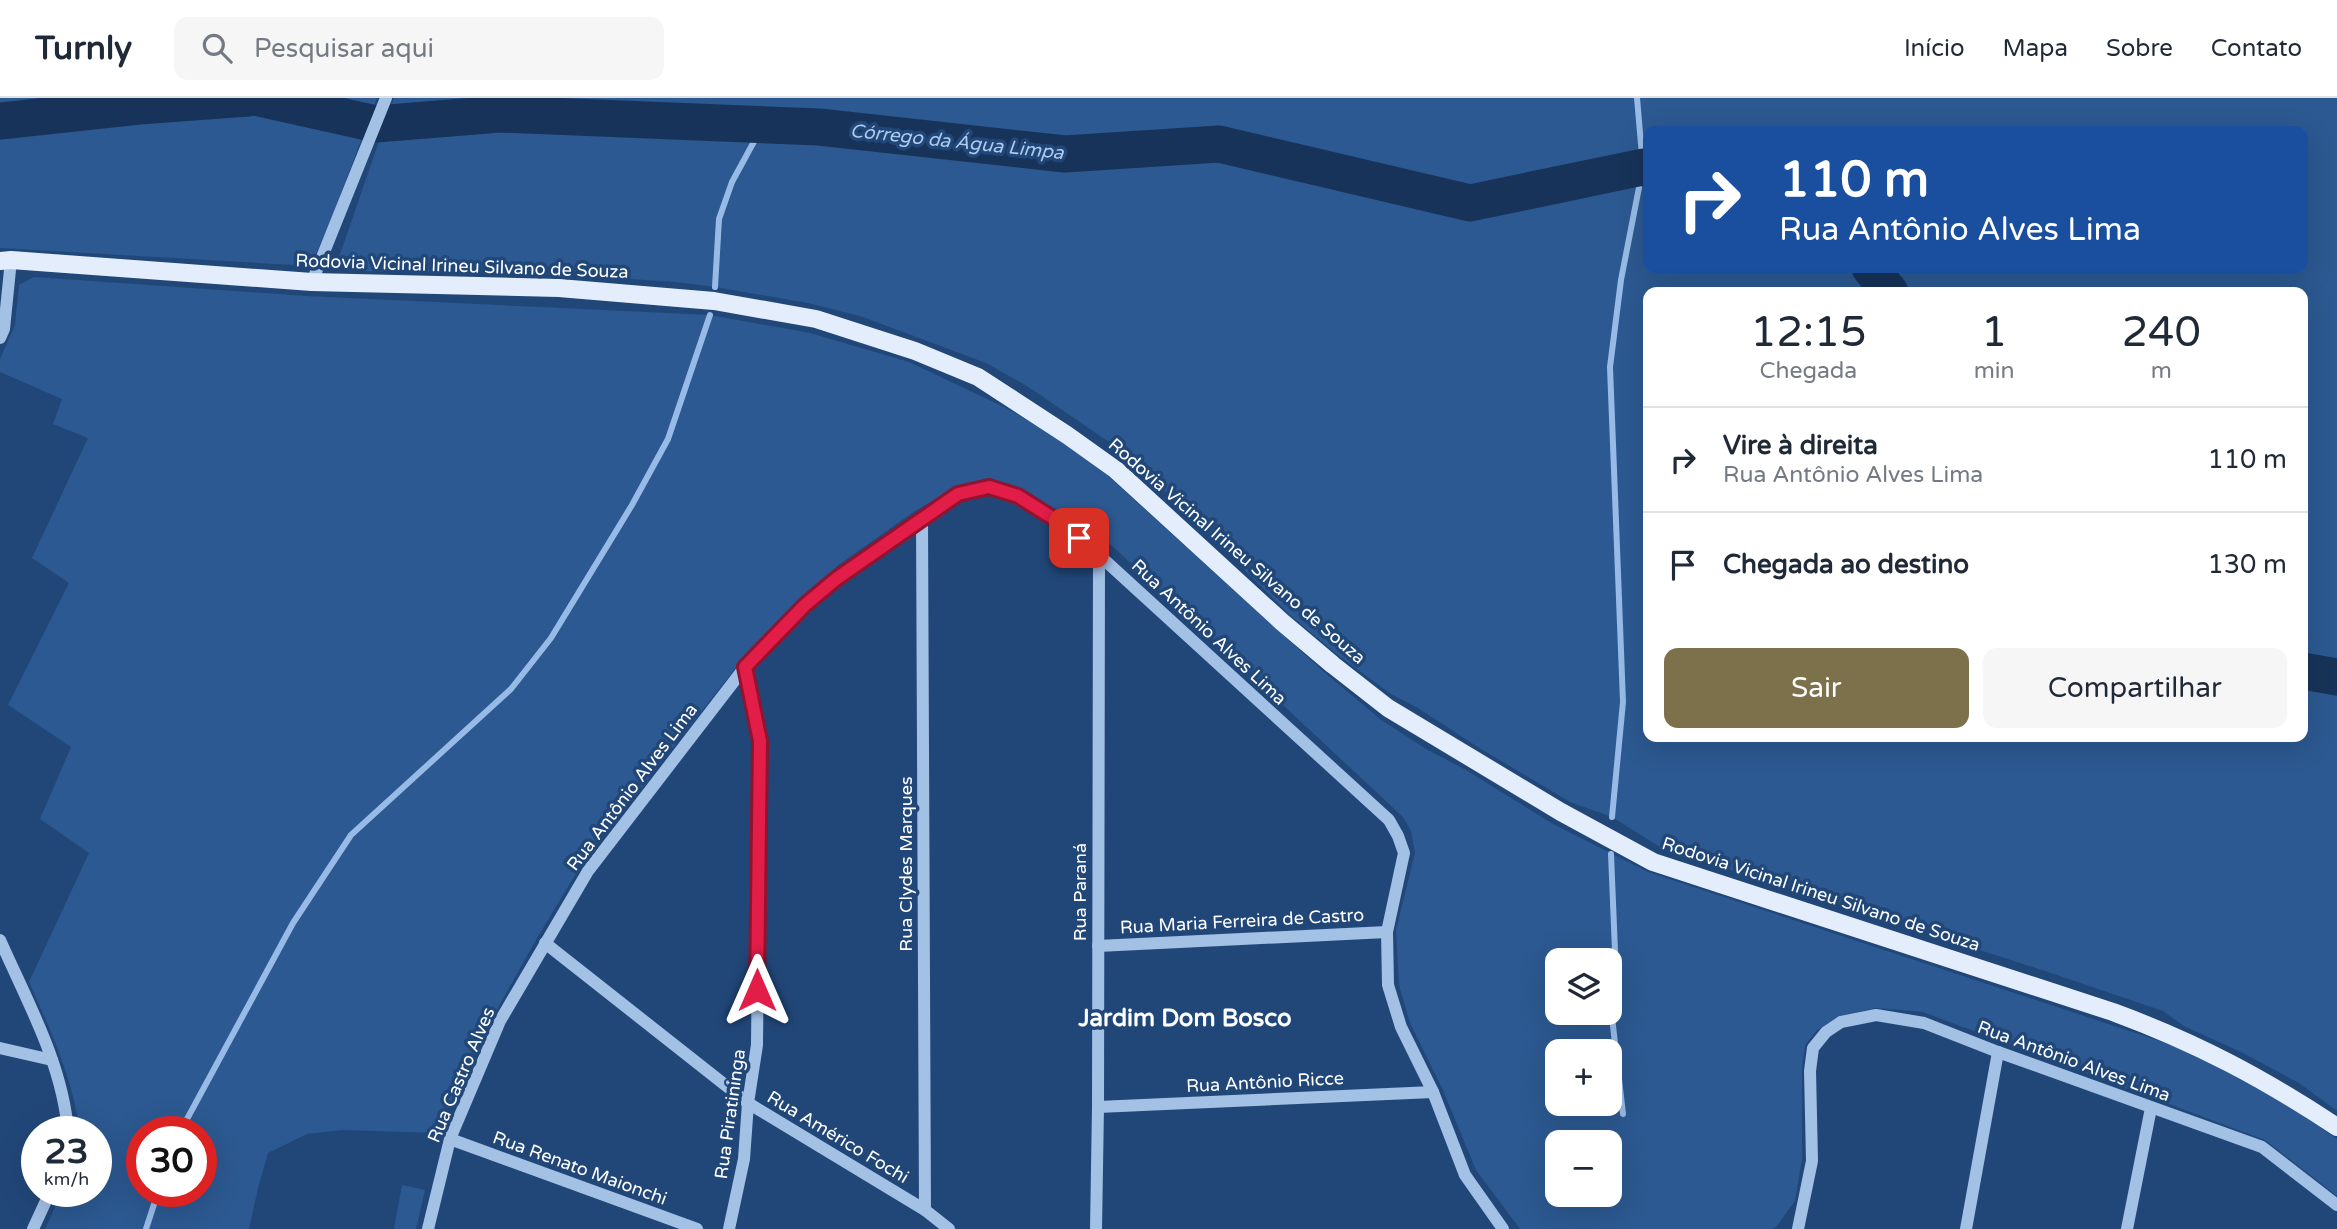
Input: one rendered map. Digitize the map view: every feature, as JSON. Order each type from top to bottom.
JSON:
[{"type":"main road","name":"Rodovia Vicinal Irineu Silvano de Souza","points":[[5,260],[312,282],[559,288],[714,301],[816,319],[915,351],[978,377],[1116,470],[1282,622],[1388,708],[1560,812],[1653,862],[2113,1012],[2176,1036],[2233,1063],[2337,1127]]},
{"type":"street","points":[[312,282],[386,98]]},
{"type":"street","points":[[1,332],[5,260]]},
{"type":"street","name":"Rua Antônio Alves Lima","points":[[545,943],[588,871],[745,667],[805,605],[836,579],[958,494],[989,487],[1018,496],[1059,522],[1099,555],[1389,820],[1404,853],[1387,932],[1388,985],[1401,1027],[1433,1093],[1465,1175],[1503,1229]]},
{"type":"street","name":"Rua Clydes Marques","points":[[922,518],[925,1210]]},
{"type":"street","name":"Rua Paraná","points":[[1096,1229],[1099,555]]},
{"type":"street","name":"Rua Piratininga","points":[[729,1229],[744,1159],[748,1103],[757,1045],[760,741],[745,667]]},
{"type":"street","name":"Rua Maria Ferreira de Castro","points":[[1098,946],[1387,932]]},
{"type":"street","points":[[0,940],[52,1060],[66,1104],[67,1116]]},
{"type":"street","name":"Rua Américo Fochi","points":[[545,943],[748,1103],[925,1210],[949,1229]]},
{"type":"street","name":"Rua Castro Alves","points":[[428,1229],[450,1139],[500,1021],[545,943]]},
{"type":"street","name":"Rua Antônio Alves Lima","points":[[1798,1229],[1812,1161],[1810,1071],[1813,1048],[1826,1032],[1841,1022],[1876,1015],[1924,1023],[2262,1147],[2337,1205]]},
{"type":"street","points":[[0,1048],[52,1060]]},
{"type":"street","points":[[1966,1229],[1998,1052]]},
{"type":"street","name":"Rua Antônio Ricce","points":[[1098,1107],[1433,1093]]},
{"type":"street","points":[[2127,1229],[2151,1108]]},
{"type":"street","name":"Rua Renato Maionchi","points":[[450,1139],[697,1229]]},
{"type":"street","points":[[33,1229],[43,1207]]},
{"type":"shaded area","points":[[0,98],[377,98],[328,228],[315,255],[294,265],[0,248]]},
{"type":"shaded area","points":[[394,98],[2337,98],[2337,1111],[2299,1083],[2184,1026],[2163,1011],[1660,847],[1612,817],[1570,802],[1391,694],[1339,656],[1291,616],[1128,455],[1027,386],[986,363],[863,317],[808,303],[715,287],[553,274],[345,271],[338,260]]},
{"type":"shaded area","points":[[34,277],[306,296],[710,315],[810,333],[909,362],[1006,408],[1059,438],[1106,474],[1324,672],[1380,719],[1553,824],[1648,872],[2175,1046],[2227,1069],[2278,1098],[2337,1139],[2337,1196],[2265,1140],[1923,1012],[1876,1008],[1839,1016],[1817,1030],[1805,1045],[1802,1068],[1802,1159],[1795,1201],[1776,1227],[1520,1229],[1476,1170],[1442,1088],[1410,1023],[1399,985],[1396,930],[1415,853],[1411,831],[1403,817],[1109,543],[1024,490],[990,478],[956,487],[915,511],[837,566],[745,656],[583,862],[494,1015],[437,1133],[342,1130],[307,1134],[268,1153],[249,1229],[45,1229],[55,1207],[112,1207],[112,1116],[78,1116],[67,1074],[29,982],[89,853],[40,819],[71,747],[8,705],[69,583],[32,558],[88,438],[53,424],[62,399],[0,372],[0,359],[15,325],[19,285]]},
{"type":"shaded area","points":[[402,1185],[425,1190],[416,1229],[394,1229]]},
{"type":"waterway","name":"Córrego da Água Limpa","points":[[0,121],[248,98]]},
{"type":"waterway","name":"Córrego da Água Limpa","points":[[259,98],[376,124],[500,114],[819,127],[1065,154],[1219,144],[1470,203],[1643,167]]},
{"type":"waterway","points":[[1612,817],[1623,702],[1610,367],[1621,280],[1643,167],[1637,98]]},
{"type":"waterway","points":[[715,287],[719,219],[732,182],[763,125]]},
{"type":"waterway","name":"Córrego da Água Limpa","points":[[1874,273],[1886,287]]},
{"type":"waterway","points":[[189,1116],[293,923],[351,835],[511,689],[551,638],[632,505],[668,439],[710,315]]},
{"type":"waterway","name":"Córrego da Água Limpa","points":[[2308,672],[2337,677]]},
{"type":"waterway","points":[[1611,854],[1615,951],[1612,1017],[1623,1114]]},
{"type":"waterway","points":[[146,1229],[153,1207]]},
{"type":"district","name":"Jardim Dom Bosco","points":[[1185,1018]]},
{"type":"route","points":[[757,990],[760,741],[745,667],[805,605],[836,579],[958,494],[989,487],[1018,496],[1079,538]]}]
